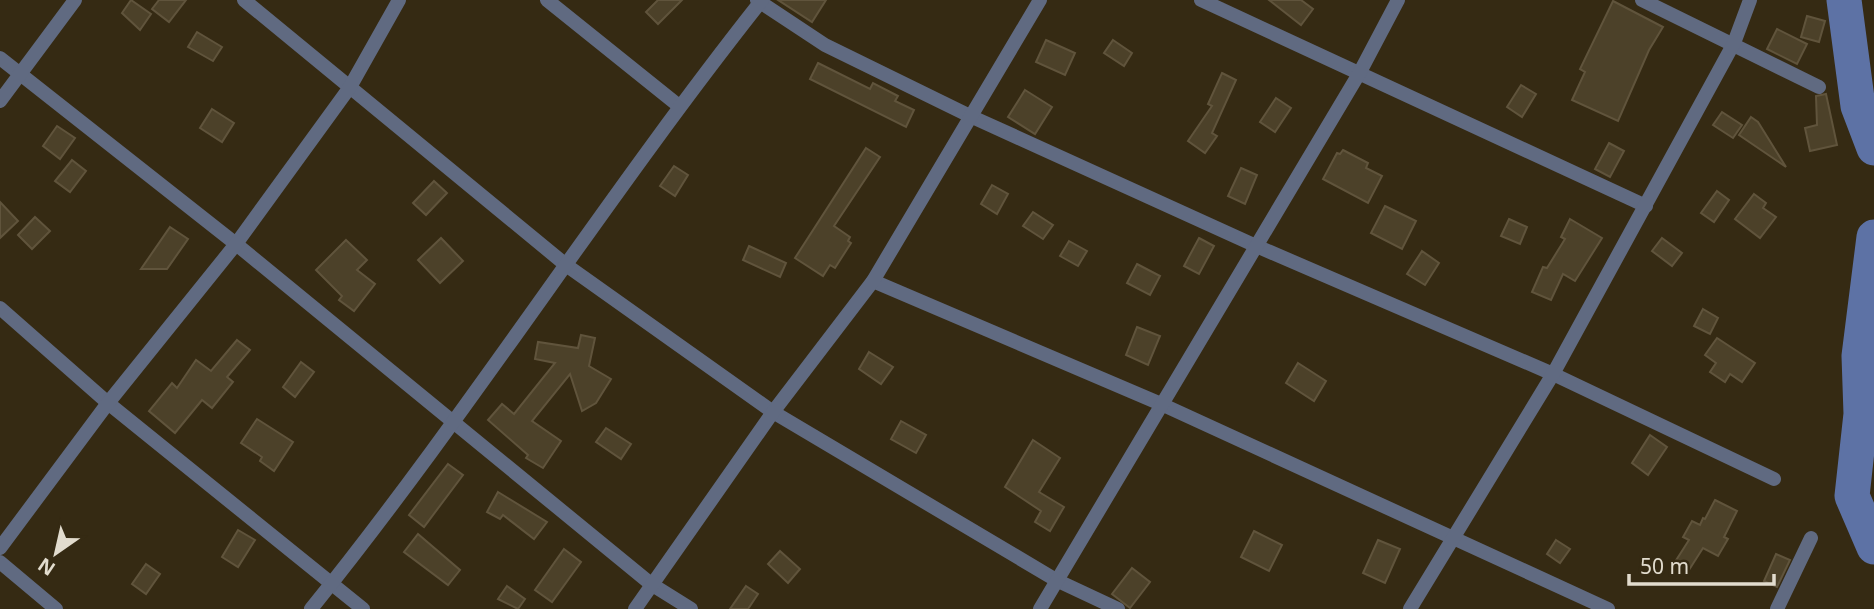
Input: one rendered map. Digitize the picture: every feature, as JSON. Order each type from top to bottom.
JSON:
[{"type":"street","points":[[0,101],[75,0]]},
{"type":"street","points":[[244,0],[566,265],[773,412],[1056,580],[1118,609]]},
{"type":"street","points":[[0,548],[108,403],[236,244],[350,87],[399,0]]},
{"type":"street","points":[[547,0],[679,106]]},
{"type":"street","points":[[635,609],[773,412],[873,281],[1040,0]]},
{"type":"street","points":[[1201,0],[1646,206]]},
{"type":"street","points":[[1040,609],[1254,245],[1360,72],[1398,0]]},
{"type":"street","points":[[1642,0],[1819,87]]},
{"type":"street","points":[[1410,609],[1553,374],[1734,43],[1750,0]]},
{"type":"street","points":[[310,609],[454,424],[679,106],[760,1],[825,45],[970,116],[1254,245],[1553,374],[1774,479]]},
{"type":"street","points":[[0,58],[236,244],[651,584],[691,609]]},
{"type":"street","points":[[873,281],[1161,404],[1608,609]]},
{"type":"street","points":[[0,308],[108,403],[363,609]]},
{"type":"street","points":[[1777,609],[1811,538]]},
{"type":"street","points":[[0,562],[56,609]]},
{"type":"building","points":[[131,0],[151,14],[140,30],[122,13]]},
{"type":"building","points":[[159,0],[186,0],[169,22],[152,9]]},
{"type":"building","points":[[658,0],[682,0],[658,24],[646,12]]},
{"type":"building","points":[[778,0],[826,0],[812,22]]},
{"type":"building","points":[[1269,0],[1301,0],[1313,9],[1301,25]]},
{"type":"building","points":[[1613,1],[1663,27],[1649,50],[1618,121],[1572,100],[1585,72],[1580,69]]},
{"type":"building","points":[[1807,16],[1825,21],[1819,42],[1801,37]]},
{"type":"building","points":[[1777,29],[1807,44],[1797,64],[1767,49]]},
{"type":"building","points":[[197,32],[222,47],[213,61],[188,47]]},
{"type":"building","points":[[1046,40],[1075,53],[1065,75],[1036,62]]},
{"type":"building","points":[[1113,40],[1132,53],[1124,66],[1104,53]]},
{"type":"building","points":[[818,63],[870,89],[873,83],[898,96],[895,101],[914,110],[906,127],[810,79]]},
{"type":"building","points":[[1222,73],[1236,80],[1212,133],[1217,136],[1205,153],[1188,141],[1212,106],[1208,104]]},
{"type":"building","points":[[1521,85],[1536,94],[1522,117],[1507,107]]},
{"type":"building","points":[[1025,90],[1052,107],[1035,134],[1008,117]]},
{"type":"building","points":[[1826,94],[1837,145],[1810,151],[1805,128],[1817,125],[1816,96]]},
{"type":"building","points":[[1276,98],[1291,108],[1275,132],[1260,122]]},
{"type":"building","points":[[212,109],[234,123],[222,142],[200,128]]},
{"type":"building","points":[[1722,112],[1742,125],[1733,138],[1713,125]]},
{"type":"building","points":[[1751,117],[1758,122],[1786,167],[1739,135]]},
{"type":"building","points":[[57,126],[75,138],[60,159],[43,146]]},
{"type":"building","points":[[1609,143],[1624,151],[1610,177],[1595,169]]},
{"type":"building","points":[[866,148],[880,157],[834,226],[850,237],[848,241],[851,243],[835,268],[830,265],[823,276],[795,258]]},
{"type":"building","points":[[1343,150],[1368,163],[1366,168],[1382,176],[1368,203],[1323,179],[1337,153],[1340,154]]},
{"type":"building","points":[[72,160],[86,171],[70,192],[55,181]]},
{"type":"building","points":[[674,166],[688,175],[675,196],[660,186]]},
{"type":"building","points":[[1241,168],[1257,175],[1245,204],[1228,196]]},
{"type":"building","points":[[434,181],[447,193],[426,215],[413,203]]},
{"type":"building","points":[[992,185],[1008,194],[997,214],[981,204]]},
{"type":"building","points":[[1717,191],[1729,200],[1714,222],[1701,213]]},
{"type":"building","points":[[1754,194],[1766,203],[1763,208],[1776,217],[1760,238],[1735,219]]},
{"type":"building","points":[[0,202],[18,221],[0,238]]},
{"type":"building","points":[[1385,206],[1416,221],[1402,249],[1371,233]]},
{"type":"building","points":[[1033,212],[1053,225],[1043,239],[1023,226]]},
{"type":"building","points":[[35,217],[50,231],[32,249],[18,235]]},
{"type":"building","points":[[1509,219],[1527,227],[1520,244],[1501,236]]},
{"type":"building","points":[[1570,219],[1602,238],[1575,281],[1563,274],[1551,300],[1532,292],[1543,267],[1547,268],[1565,239],[1561,237]]},
{"type":"building","points":[[170,227],[188,239],[167,269],[141,269]]},
{"type":"building","points":[[441,238],[463,261],[440,283],[418,260]]},
{"type":"building","points":[[1199,238],[1214,246],[1199,274],[1184,266]]},
{"type":"building","points":[[1662,238],[1682,253],[1672,266],[1652,251]]},
{"type":"building","points":[[346,240],[367,260],[357,270],[375,284],[354,311],[339,300],[342,296],[316,270]]},
{"type":"building","points":[[1069,241],[1087,251],[1078,266],[1060,256]]},
{"type":"building","points":[[749,246],[786,263],[780,277],[743,260]]},
{"type":"building","points":[[1422,251],[1439,263],[1425,285],[1407,274]]},
{"type":"building","points":[[1137,264],[1160,276],[1150,295],[1127,283]]},
{"type":"building","points":[[1703,309],[1718,318],[1710,334],[1694,326]]},
{"type":"building","points":[[1137,327],[1160,336],[1148,365],[1126,355]]},
{"type":"building","points":[[581,335],[595,338],[589,366],[611,379],[596,403],[582,411],[570,374],[532,421],[561,441],[543,468],[526,458],[528,455],[488,420],[502,404],[514,414],[555,363],[535,359],[538,342],[578,348]]},
{"type":"building","points":[[1717,338],[1755,363],[1742,382],[1730,374],[1725,382],[1710,372],[1716,363],[1705,355]]},
{"type":"building","points":[[237,340],[250,350],[227,377],[233,382],[212,408],[202,400],[175,433],[149,411],[172,383],[177,388],[196,360],[211,371]]},
{"type":"building","points":[[869,352],[893,367],[881,384],[859,369]]},
{"type":"building","points":[[301,362],[314,372],[295,397],[283,387]]},
{"type":"building","points":[[1298,363],[1326,381],[1314,401],[1286,383]]},
{"type":"building","points":[[257,419],[293,442],[274,471],[260,461],[262,457],[241,443]]},
{"type":"building","points":[[901,421],[926,435],[916,453],[891,439]]},
{"type":"building","points":[[606,428],[631,444],[621,459],[596,442]]},
{"type":"building","points":[[1650,435],[1667,447],[1648,475],[1632,463]]},
{"type":"building","points":[[1033,440],[1060,458],[1039,492],[1064,507],[1050,531],[1035,522],[1041,511],[1005,487]]},
{"type":"building","points":[[448,464],[463,475],[424,527],[409,515]]},
{"type":"building","points":[[498,492],[547,522],[534,539],[503,515],[500,519],[487,512]]},
{"type":"building","points":[[1715,500],[1737,511],[1724,537],[1728,539],[1718,556],[1703,548],[1689,570],[1675,562],[1689,540],[1683,537],[1692,521],[1700,525]]},
{"type":"building","points":[[238,530],[255,540],[238,567],[222,557]]},
{"type":"building","points":[[1254,531],[1282,545],[1269,571],[1241,557]]},
{"type":"building","points":[[418,534],[460,570],[448,585],[404,552]]},
{"type":"building","points":[[1378,540],[1400,549],[1385,583],[1363,573]]},
{"type":"building","points":[[1556,540],[1570,549],[1560,563],[1547,554]]},
{"type":"building","points":[[564,549],[581,562],[552,602],[535,590]]},
{"type":"building","points":[[780,551],[800,569],[788,583],[768,564]]},
{"type":"building","points":[[1776,554],[1790,560],[1777,587],[1764,581]]},
{"type":"building","points":[[146,564],[160,574],[146,594],[132,584]]},
{"type":"building","points":[[1132,568],[1150,582],[1130,608],[1112,594]]},
{"type":"building","points":[[507,586],[525,599],[518,609],[498,599]]},
{"type":"building","points":[[746,586],[758,594],[748,609],[730,609]]},
{"type":"waterway","points":[[1844,0],[1858,106],[1874,148]]},
{"type":"waterway","points":[[1874,237],[1859,356],[1861,414],[1852,496],[1874,547]]}]
